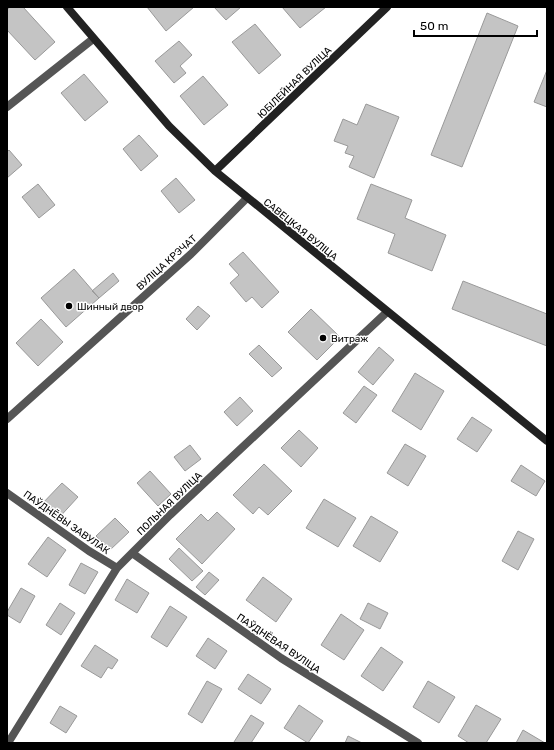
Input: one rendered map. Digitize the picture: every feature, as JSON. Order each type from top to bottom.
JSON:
[{"type":"street","name":"САВЕЦКАЯ ВУЛІЦА","points":[[67,7],[169,126],[215,172],[547,441]]},
{"type":"street","name":"ЮБІЛЕЙНАЯ ВУЛІЦА","points":[[215,172],[387,7]]},
{"type":"street","points":[[7,107],[93,39]]},
{"type":"street","name":"ВУЛІЦА КРЭЧАТ","points":[[7,419],[191,254],[247,198]]},
{"type":"street","name":"ПОЛЬНАЯ ВУЛІЦА","points":[[8,743],[117,568],[170,515],[387,312]]},
{"type":"street","name":"ПАЎДНЁВЫ ЗАВУЛАК","points":[[7,493],[89,551],[117,568]]},
{"type":"street","name":"ПАЎДНЁВАЯ ВУЛІЦА","points":[[132,553],[280,658],[418,743]]},
{"type":"building","points":[[10,7],[23,7],[55,42],[35,60],[7,30],[7,10]]},
{"type":"building","points":[[147,7],[194,7],[166,31]]},
{"type":"building","points":[[214,7],[241,7],[226,20]]},
{"type":"building","points":[[282,7],[326,7],[300,28]]},
{"type":"building","points":[[487,13],[518,26],[462,167],[431,155]]},
{"type":"building","points":[[255,24],[281,55],[259,74],[232,42]]},
{"type":"building","points":[[179,41],[192,55],[180,66],[186,73],[174,83],[155,61]]},
{"type":"building","points":[[547,70],[547,107],[534,102]]},
{"type":"building","points":[[84,74],[108,102],[85,121],[61,93]]},
{"type":"building","points":[[203,76],[228,105],[204,125],[180,96]]},
{"type":"building","points":[[366,104],[399,117],[374,178],[349,167],[354,156],[345,153],[348,146],[334,141],[343,119],[357,125]]},
{"type":"building","points":[[139,135],[158,156],[141,171],[123,149]]},
{"type":"building","points":[[9,150],[22,165],[7,178],[7,152]]},
{"type":"building","points":[[176,178],[195,200],[179,213],[161,191]]},
{"type":"building","points":[[38,184],[55,205],[39,218],[22,197]]},
{"type":"building","points":[[371,184],[412,200],[405,218],[446,235],[432,271],[388,253],[395,234],[357,219]]},
{"type":"building","points":[[243,252],[279,292],[262,308],[252,297],[246,302],[230,283],[239,275],[229,264]]},
{"type":"building","name":"Шинный двор","points":[[74,269],[99,298],[66,327],[41,298]]},
{"type":"building","points":[[113,273],[119,281],[99,298],[92,291]]},
{"type":"building","points":[[463,281],[547,314],[547,346],[452,309]]},
{"type":"building","points":[[198,306],[210,316],[197,330],[186,319]]},
{"type":"building","points":[[311,309],[340,337],[317,360],[288,332]]},
{"type":"building","points":[[41,319],[63,342],[38,366],[16,343]]},
{"type":"building","points":[[259,345],[282,368],[272,377],[249,354]]},
{"type":"building","points":[[379,347],[394,360],[373,385],[358,372]]},
{"type":"building","points":[[415,373],[444,391],[421,430],[392,411]]},
{"type":"building","points":[[364,386],[377,395],[356,423],[343,413]]},
{"type":"building","points":[[240,397],[253,411],[237,426],[224,412]]},
{"type":"building","points":[[472,417],[492,430],[477,452],[457,439]]},
{"type":"building","points":[[299,430],[318,448],[301,467],[281,448]]},
{"type":"building","points":[[405,444],[426,456],[408,486],[387,473]]},
{"type":"building","points":[[190,445],[201,459],[185,471],[174,457]]},
{"type":"building","points":[[264,464],[292,491],[268,515],[259,507],[253,514],[233,495]]},
{"type":"building","points":[[521,465],[545,481],[536,496],[511,481]]},
{"type":"building","points":[[150,471],[171,494],[158,506],[137,483]]},
{"type":"building","points":[[62,483],[78,497],[56,521],[40,506]]},
{"type":"building","points":[[324,499],[356,518],[338,547],[306,528]]},
{"type":"building","points":[[217,512],[235,529],[202,564],[176,539],[201,514],[208,521]]},
{"type":"building","points":[[371,516],[398,532],[380,562],[353,546]]},
{"type":"building","points":[[115,518],[129,532],[110,550],[96,536]]},
{"type":"building","points":[[518,531],[534,539],[518,570],[502,561]]},
{"type":"building","points":[[48,537],[66,550],[47,577],[28,564]]},
{"type":"building","points":[[179,548],[203,571],[192,581],[169,559]]},
{"type":"building","points":[[81,563],[98,572],[85,594],[69,585]]},
{"type":"building","points":[[209,572],[219,580],[205,595],[196,587]]},
{"type":"building","points":[[263,577],[292,599],[276,622],[246,600]]},
{"type":"building","points":[[127,579],[149,593],[137,613],[115,600]]},
{"type":"building","points":[[21,588],[35,596],[20,623],[7,615],[7,612]]},
{"type":"building","points":[[60,603],[75,613],[61,635],[46,625]]},
{"type":"building","points":[[368,603],[388,613],[380,629],[360,619]]},
{"type":"building","points":[[170,606],[187,617],[167,647],[151,637]]},
{"type":"building","points":[[341,614],[364,630],[344,660],[321,645]]},
{"type":"building","points":[[208,638],[227,651],[215,669],[196,656]]},
{"type":"building","points":[[95,645],[118,660],[112,669],[108,667],[101,678],[81,666]]},
{"type":"building","points":[[381,647],[403,662],[383,691],[361,676]]},
{"type":"building","points":[[248,674],[271,689],[261,704],[238,689]]},
{"type":"building","points":[[207,681],[222,689],[202,723],[188,714]]},
{"type":"building","points":[[428,681],[455,697],[439,723],[413,707]]},
{"type":"building","points":[[299,705],[323,721],[308,743],[284,728]]},
{"type":"building","points":[[476,705],[501,719],[486,743],[469,743],[458,736]]},
{"type":"building","points":[[60,706],[77,716],[66,733],[50,723]]},
{"type":"building","points":[[251,715],[264,723],[251,743],[235,743],[234,742]]},
{"type":"building","points":[[523,730],[545,743],[516,743]]},
{"type":"building","points":[[348,736],[362,743],[345,743]]},
{"type":"place","name":"Шинный двор","points":[[69,306]]},
{"type":"place","name":"Витраж","points":[[323,338]]}]
